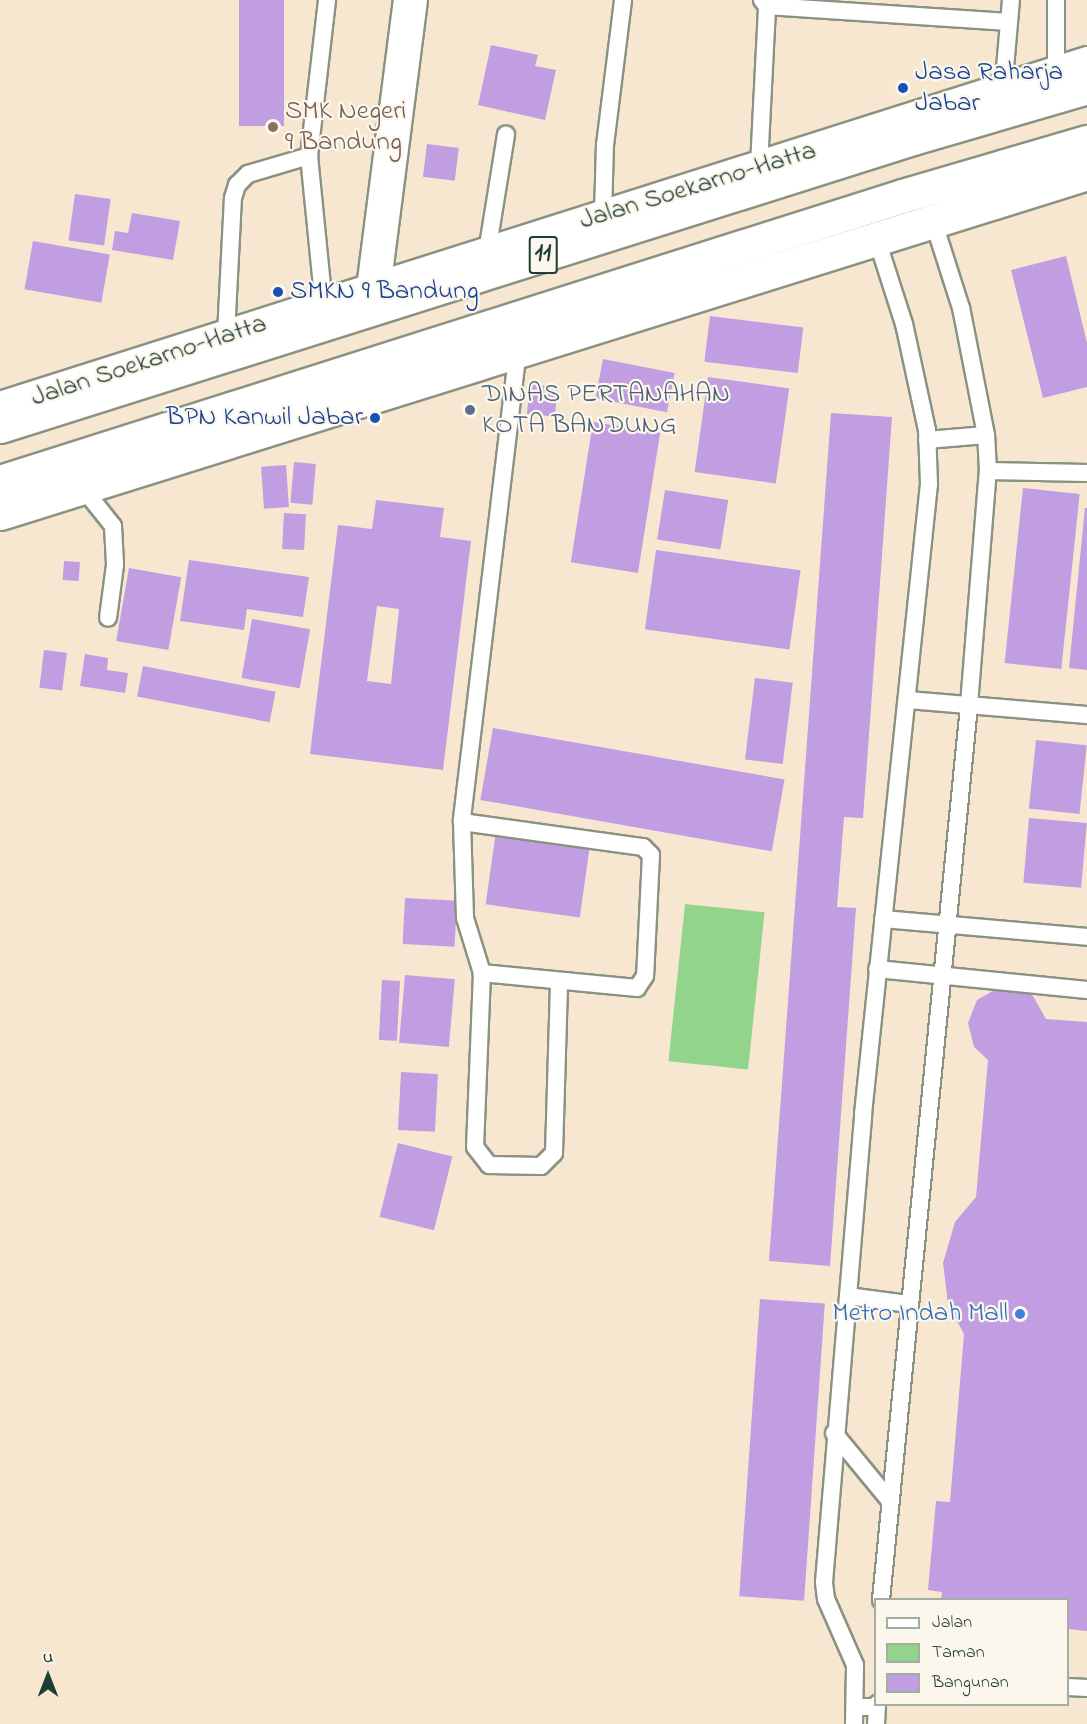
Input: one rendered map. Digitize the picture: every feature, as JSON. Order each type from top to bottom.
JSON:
[{"type":"main road","points":[[373,288],[410,0]]},
{"type":"main road","name":"Jalan Soekarno-Hatta","points":[[0,426],[1006,100],[1056,74],[1087,63]]},
{"type":"main road","name":"Jalan Soekarno-Hatta","points":[[0,408],[935,111],[1087,87]]},
{"type":"main road","name":"11","points":[[0,482],[902,196],[1087,142]]},
{"type":"main road","points":[[0,513],[519,348],[1087,172]]},
{"type":"main road","points":[[217,413],[312,413]]},
{"type":"lane","points":[[324,306],[309,156],[327,0]]},
{"type":"lane","points":[[603,215],[605,145],[623,0]]},
{"type":"lane","points":[[1006,100],[1008,22],[1011,0]]},
{"type":"lane","points":[[1056,0],[1056,74]]},
{"type":"lane","points":[[759,166],[764,3],[1008,22]]},
{"type":"lane","points":[[487,252],[506,135]]},
{"type":"lane","points":[[226,335],[233,198],[237,185],[248,174],[309,156]]},
{"type":"lane","points":[[880,1598],[969,705],[988,471],[986,435],[961,308],[933,220]]},
{"type":"lane","points":[[854,1724],[855,1665],[826,1599],[824,1582],[834,1433],[878,969],[929,484],[927,440],[904,324],[876,237]]},
{"type":"lane","points":[[519,348],[462,822],[465,918],[482,973],[475,1147],[489,1165],[541,1166],[554,1152],[559,981]]},
{"type":"lane","points":[[927,440],[986,435]]},
{"type":"lane","points":[[988,471],[1087,473]]},
{"type":"lane","points":[[82,487],[113,526],[115,565],[108,618]]},
{"type":"lane","points":[[907,700],[1087,715]]},
{"type":"lane","points":[[462,822],[649,850],[643,984],[637,988],[482,973]]},
{"type":"lane","points":[[883,919],[946,927],[1087,937]]},
{"type":"lane","points":[[878,969],[1087,990]]},
{"type":"lane","points":[[848,1296],[909,1304]]},
{"type":"lane","points":[[834,1433],[890,1502]]},
{"type":"lane","points":[[1069,1687],[1087,1688]]},
{"type":"lane","points":[[855,1707],[876,1712]]},
{"type":"green space","points":[[685,904],[765,912],[748,1069],[668,1061]]},
{"type":"building","points":[[239,0],[284,0],[284,126],[239,126]]},
{"type":"building","points":[[491,45],[538,55],[535,66],[556,70],[545,120],[478,105]]},
{"type":"building","points":[[427,144],[459,148],[455,181],[423,177]]},
{"type":"building","points":[[75,194],[111,199],[104,246],[68,241]]},
{"type":"building","points":[[132,213],[180,221],[173,260],[112,250],[115,231],[128,233]]},
{"type":"building","points":[[33,241],[110,255],[101,303],[24,289]]},
{"type":"building","points":[[1066,256],[1087,343],[1087,387],[1043,398],[1011,270]]},
{"type":"building","points":[[710,316],[803,327],[798,373],[704,362]]},
{"type":"building","points":[[603,359],[675,373],[667,412],[595,398]]},
{"type":"building","points":[[708,377],[789,388],[776,483],[695,472]]},
{"type":"building","points":[[530,384],[558,387],[555,417],[527,414]]},
{"type":"building","points":[[831,413],[892,417],[863,818],[844,817],[837,907],[856,908],[830,1266],[769,1261]]},
{"type":"building","points":[[593,422],[660,433],[638,573],[571,562]]},
{"type":"building","points":[[294,462],[316,464],[312,505],[290,503]]},
{"type":"building","points":[[286,465],[289,507],[264,509],[261,467]]},
{"type":"building","points":[[1023,488],[1080,494],[1061,669],[1005,663]]},
{"type":"building","points":[[665,490],[728,500],[720,549],[657,539]]},
{"type":"building","points":[[376,500],[444,508],[440,537],[471,541],[443,770],[310,754],[338,525],[372,529]],"holes":[[[377,606],[399,609],[391,684],[367,681]]]},
{"type":"building","points":[[1085,508],[1087,508],[1087,670],[1069,668]]},
{"type":"building","points":[[284,513],[306,514],[304,550],[282,549]]},
{"type":"building","points":[[656,550],[801,570],[789,650],[645,629]]},
{"type":"building","points":[[189,560],[309,577],[303,617],[247,609],[244,630],[180,621]]},
{"type":"building","points":[[64,561],[80,562],[79,581],[63,580]]},
{"type":"building","points":[[129,568],[181,577],[168,650],[116,641]]},
{"type":"building","points":[[252,619],[310,629],[300,688],[242,678]]},
{"type":"building","points":[[44,650],[67,653],[62,691],[39,688]]},
{"type":"building","points":[[85,654],[108,658],[107,670],[128,673],[125,693],[80,686]]},
{"type":"building","points":[[143,666],[276,692],[270,722],[137,696]]},
{"type":"building","points":[[755,678],[793,683],[783,764],[745,759]]},
{"type":"building","points":[[493,728],[785,779],[772,851],[480,800]]},
{"type":"building","points":[[1036,740],[1087,745],[1080,814],[1029,809]]},
{"type":"building","points":[[1029,818],[1087,823],[1081,888],[1023,883]]},
{"type":"building","points":[[496,831],[590,844],[580,918],[486,904]]},
{"type":"building","points":[[405,898],[457,901],[455,947],[403,944]]},
{"type":"building","points":[[405,975],[455,979],[449,1047],[399,1043]]},
{"type":"building","points":[[382,980],[400,981],[397,1041],[379,1040]]},
{"type":"building","name":"Metro Indah Mall","points":[[998,988],[1023,990],[1033,996],[1046,1019],[1087,1022],[1087,1631],[1069,1629],[1069,1598],[941,1598],[942,1592],[928,1590],[936,1501],[950,1502],[964,1334],[948,1304],[943,1263],[955,1222],[976,1197],[988,1060],[974,1047],[968,1023],[977,1000]]},
{"type":"building","points":[[401,1072],[438,1074],[435,1132],[398,1130]]},
{"type":"building","points":[[398,1143],[452,1157],[434,1230],[380,1217]]},
{"type":"building","points":[[760,1299],[825,1304],[804,1601],[739,1596]]},
{"type":"place","name":"Jasa Raharja Jabar","points":[[903,88]]},
{"type":"place","name":"SMK Negeri 9 Bandung","points":[[273,127]]},
{"type":"place","name":"SMKN 9 Bandung","points":[[278,292]]},
{"type":"place","name":"DINAS PERTANAHAN KOTA BANDUNG","points":[[470,410]]},
{"type":"place","name":"BPN Kanwil Jabar","points":[[375,418]]},
{"type":"place","name":"Metro Indah Mall","points":[[1020,1314]]}]
